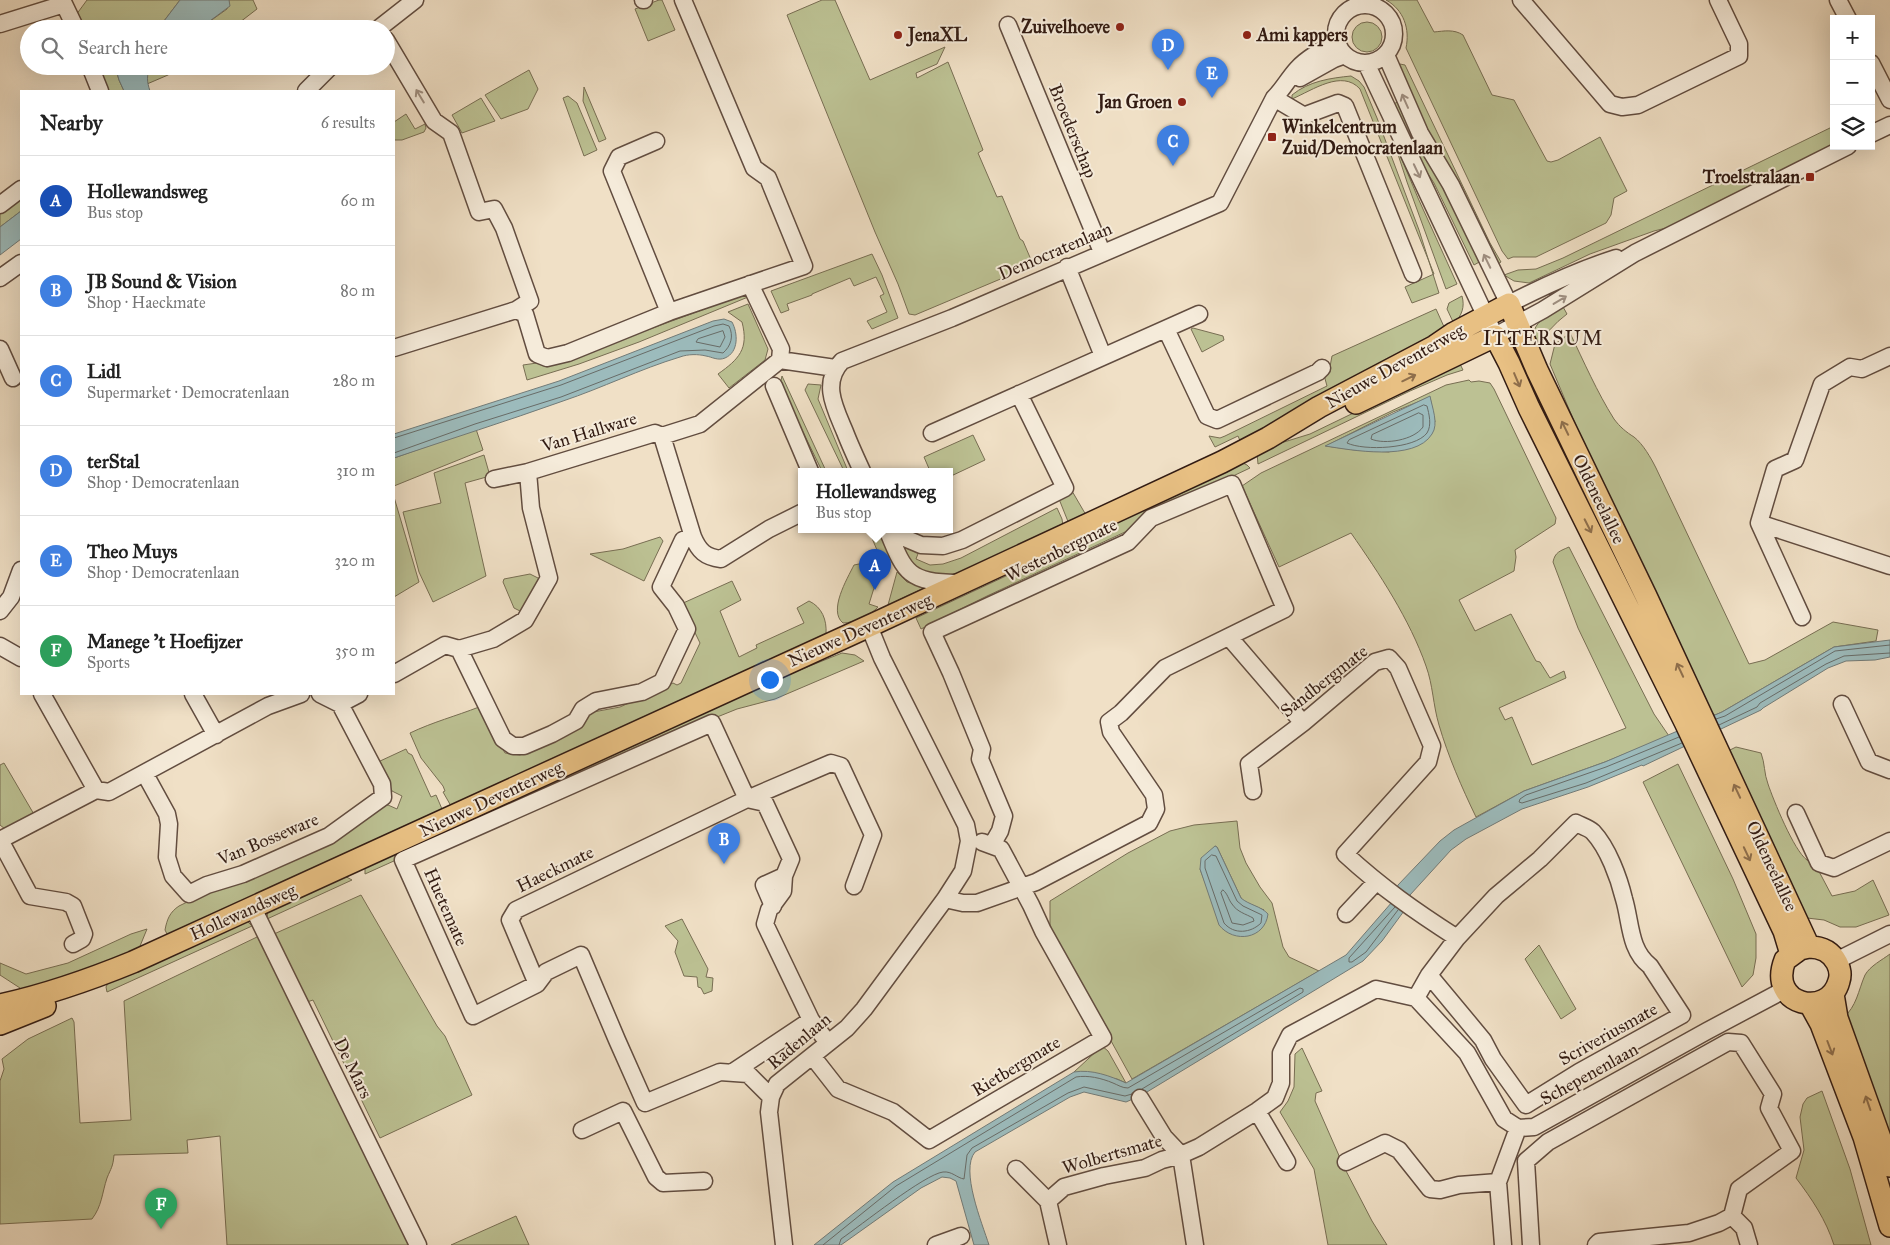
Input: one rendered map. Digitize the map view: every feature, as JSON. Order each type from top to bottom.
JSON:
[{"type":"main road","name":"Nieuwe Deventerweg","points":[[395,843],[963,583],[1222,462],[1509,304]]},
{"type":"main road","name":"Oldeneelallee","points":[[1509,304],[1693,718],[1800,950]]},
{"type":"main road","name":"Nieuwe Deventerweg","points":[[1268,438],[1327,418],[1495,336]]},
{"type":"main road","name":"Oldeneelallee","points":[[1495,336],[1509,362],[1529,408],[1693,718]]},
{"type":"main road","name":"Hollewandsweg","points":[[0,1004],[45,995],[90,980],[395,843]]},
{"type":"main road","points":[[1834,994],[1826,1000],[1810,1004],[1796,1001],[1784,990],[1781,977],[1785,960],[1800,950],[1819,947],[1828,951],[1836,961],[1840,970],[1840,977],[1834,994],[1837,1018],[1890,1166]]},
{"type":"main road","name":"Hollewandsweg","points":[[0,1024],[70,995],[90,980]]},
{"type":"main road","points":[[1810,1004],[1821,1024],[1864,1137],[1890,1226]]},
{"type":"street","points":[[393,20],[414,0]]},
{"type":"street","points":[[516,310],[525,314],[537,354],[547,358],[568,353],[669,312],[804,266],[768,178],[754,168],[683,0]]},
{"type":"street","points":[[1521,0],[1610,104],[1622,107],[1638,105],[1739,56],[1739,44],[1718,0]]},
{"type":"street","points":[[1838,0],[1846,15]]},
{"type":"street","points":[[1363,3],[1383,11],[1390,18],[1394,37],[1392,46],[1386,55],[1377,61],[1366,63],[1355,61],[1341,49],[1337,29],[1342,7],[1353,8],[1363,3]]},
{"type":"street","points":[[0,24],[64,4],[72,20]]},
{"type":"street","name":"Broederschap","points":[[1008,26],[1102,252]]},
{"type":"street","points":[[1341,49],[1334,59],[1280,93],[1301,114],[1338,103],[1344,106],[1413,274]]},
{"type":"street","points":[[395,55],[434,121],[451,134],[479,212],[494,209],[504,228],[530,301],[516,310],[395,348]]},
{"type":"street","name":"Oldeneelallee","points":[[1386,55],[1420,133],[1451,185],[1509,304]]},
{"type":"street","name":"Oldeneelallee","points":[[1366,63],[1495,336]]},
{"type":"street","points":[[1875,71],[1890,100]]},
{"type":"street","points":[[94,75],[100,90]]},
{"type":"street","points":[[307,90],[322,75]]},
{"type":"street","name":"Democratenlaan","points":[[836,368],[842,361],[952,318],[1067,267],[1220,203],[1280,93]]},
{"type":"street","points":[[1875,132],[1890,125]]},
{"type":"street","points":[[656,141],[619,157],[612,171],[669,312]]},
{"type":"street","name":"Nieuwe Deventerweg","points":[[1495,336],[1518,325],[1635,253],[1840,150]]},
{"type":"street","points":[[0,204],[20,190]]},
{"type":"street","name":"Nieuwe Deventerweg","points":[[1509,304],[1540,287],[1584,268],[1635,253]]},
{"type":"street","points":[[0,278],[20,264]]},
{"type":"street","points":[[1067,267],[1103,356]]},
{"type":"street","points":[[750,284],[781,348],[780,360],[836,368],[830,385],[832,401],[861,468]]},
{"type":"street","points":[[932,433],[1199,314]]},
{"type":"street","points":[[1166,329],[1207,416],[1217,420],[1318,372],[1322,368]]},
{"type":"street","points":[[0,349],[11,378]]},
{"type":"street","points":[[1802,617],[1759,523],[1775,469],[1795,460],[1822,384],[1850,368],[1862,369],[1890,356]]},
{"type":"street","name":"Van Hallware","points":[[494,479],[528,472],[655,433],[662,436],[700,424],[780,360]]},
{"type":"street","points":[[774,386],[809,468]]},
{"type":"street","points":[[894,533],[921,545],[943,546],[962,540],[1065,488],[1019,394]]},
{"type":"street","name":"Van Hallware","points":[[662,436],[699,551],[712,558],[721,559],[769,529],[798,514]]},
{"type":"street","name":"Van Hallware","points":[[459,649],[493,639],[524,620],[549,578],[548,568],[531,508],[528,472]]},
{"type":"street","name":"Westenbergmate","points":[[992,845],[1000,831],[1004,816],[980,759],[982,749],[932,632],[1128,542],[1151,518],[1232,484],[1285,609],[1165,668],[1121,713],[1109,722],[1111,732],[1154,795],[1156,809],[1149,823],[1021,888]]},
{"type":"street","points":[[1759,523],[1890,566]]},
{"type":"street","points":[[888,533],[898,558],[906,570],[921,580],[937,583],[963,583]]},
{"type":"street","points":[[395,673],[445,645],[459,649],[503,739],[513,746],[524,746],[576,721],[583,710],[596,701],[642,692],[662,682],[687,629],[676,606],[661,587],[683,540],[693,537]]},
{"type":"street","points":[[0,611],[11,597],[20,573]]},
{"type":"street","points":[[869,626],[882,658],[966,826],[970,841],[992,845],[1001,849],[1021,888],[977,903],[963,903],[945,898]]},
{"type":"street","points":[[1229,637],[1303,723]]},
{"type":"street","points":[[0,646],[20,657]]},
{"type":"street","name":"Sandbergmate","points":[[1253,790],[1249,764],[1303,723],[1375,662],[1389,658],[1398,668],[1432,746],[1428,762],[1345,854],[1390,893],[1457,938]]},
{"type":"street","points":[[43,695],[96,790]]},
{"type":"street","points":[[194,695],[216,736]]},
{"type":"street","points":[[73,944],[82,940],[84,934],[73,906],[66,902],[30,896],[0,840],[96,790],[109,792],[216,736],[268,706],[298,695]]},
{"type":"street","points":[[322,695],[340,704],[356,695]]},
{"type":"street","name":"Van Bosseware","points":[[145,774],[167,814],[169,824],[167,857],[173,876],[189,894],[207,885],[242,874],[330,836],[382,797],[382,784],[340,704]]},
{"type":"street","points":[[1842,704],[1869,762],[1890,770]]},
{"type":"street","name":"Huetemate","points":[[537,984],[474,1016],[403,860],[712,723],[746,799]]},
{"type":"street","name":"Haeckmate","points":[[537,984],[510,920],[516,910],[746,799],[831,763],[841,766],[873,835],[854,886]]},
{"type":"street","points":[[746,799],[766,803],[791,859],[784,876],[783,891],[769,910],[765,924],[812,1020],[828,1043]]},
{"type":"street","points":[[1796,813],[1819,863],[1834,868],[1890,841]]},
{"type":"street","name":"Scriveriusmate","points":[[1429,975],[1483,1040],[1492,1059],[1526,1105],[1579,1072],[1682,1015],[1650,966],[1644,961],[1631,936],[1624,898],[1606,849],[1592,830],[1576,823],[1540,859],[1496,896],[1457,938]]},
{"type":"street","name":"Radenlaan","points":[[784,1245],[769,1112],[771,1097],[777,1084],[813,1057],[864,1010],[963,871],[970,841]]},
{"type":"street","points":[[1346,914],[1376,882]]},
{"type":"street","name":"Rietbergmate","points":[[813,1057],[838,1089],[893,1112],[929,1140],[1103,1038],[1021,888]]},
{"type":"street","name":"De Mars","points":[[253,908],[418,1245]]},
{"type":"street","points":[[1836,961],[1890,934]]},
{"type":"street","points":[[1416,998],[1429,975],[1457,938]]},
{"type":"street","points":[[537,984],[546,972],[581,955],[645,1103]]},
{"type":"street","points":[[1195,1245],[1181,1155],[1199,1147],[1276,1098],[1281,1083],[1281,1054],[1290,1034],[1376,989],[1416,998],[1467,1053],[1504,1119],[1518,1128],[1498,1182],[1503,1245]]},
{"type":"street","name":"Schepenenlaan","points":[[1518,1128],[1534,1127],[1707,1030],[1784,990]]},
{"type":"street","points":[[733,1072],[812,1020]]},
{"type":"street","points":[[1531,1245],[1526,1162],[1548,1142],[1728,1042],[1741,1043],[1773,1094],[1769,1108],[1792,1151],[1739,1189],[1732,1216],[1719,1223],[1689,1233],[1599,1242],[1596,1245]]},
{"type":"street","points":[[582,1130],[623,1111],[720,1072],[748,1074],[771,1097]]},
{"type":"street","name":"Wolbertsmate","points":[[1048,1201],[1064,1186],[1145,1168],[1162,1160],[1181,1155],[1164,1137],[1140,1098]]},
{"type":"street","points":[[623,1111],[656,1177],[663,1183],[704,1182]]},
{"type":"street","points":[[1257,1111],[1287,1162]]},
{"type":"street","points":[[1346,1162],[1385,1143],[1399,1150],[1430,1189],[1440,1190],[1459,1185],[1498,1182]]},
{"type":"street","points":[[1016,1169],[1048,1201],[1058,1245]]},
{"type":"street","points":[[1732,1216],[1744,1228],[1749,1245]]},
{"type":"street","points":[[936,1245],[961,1236]]},
{"type":"green space","points":[[87,0],[180,0],[165,20],[78,20],[76,15]]},
{"type":"green space","points":[[229,0],[253,0],[257,9],[243,20],[212,20],[227,9]]},
{"type":"green space","points":[[662,0],[675,30],[648,41],[635,9]]},
{"type":"green space","points":[[822,0],[835,0],[870,80],[945,47],[937,64],[916,73],[917,78],[948,62],[983,150],[978,153],[997,197],[1002,196],[1020,239],[1023,241],[1032,262],[1029,267],[915,315],[909,314],[787,15]]},
{"type":"green space","points":[[1386,0],[1417,0],[1434,32],[1453,31],[1463,35],[1492,95],[1514,100],[1547,161],[1558,160],[1600,137],[1627,191],[1614,198],[1611,215],[1606,223],[1536,257],[1513,257],[1508,259],[1502,251],[1406,48],[1407,34],[1404,21],[1397,9]]},
{"type":"green space","points":[[1367,22],[1378,26],[1382,37],[1378,48],[1367,52],[1356,48],[1352,37],[1356,26]]},
{"type":"green space","points":[[1400,64],[1405,65],[1490,243],[1501,262],[1495,266],[1396,69]]},
{"type":"green space","points":[[529,70],[538,89],[528,109],[501,119],[485,95]]},
{"type":"green space","points":[[101,75],[118,75],[124,90],[107,90]]},
{"type":"green space","points":[[147,75],[168,75],[147,84]]},
{"type":"green space","points":[[1351,76],[1364,87],[1377,118],[1429,262],[1360,89],[1353,83],[1336,81],[1327,83],[1292,99],[1292,95],[1313,83]]},
{"type":"green space","points":[[584,87],[606,139],[599,142],[583,101]]},
{"type":"green space","points":[[568,96],[577,103],[597,150],[584,156],[563,98]]},
{"type":"green space","points":[[481,98],[495,121],[462,133],[452,115]]},
{"type":"green space","points":[[1400,101],[1436,168],[1481,261],[1474,265],[1434,183],[1411,148],[1391,105]]},
{"type":"green space","points":[[406,114],[415,129],[425,124],[426,128],[424,132],[402,140],[395,140],[395,121]]},
{"type":"green space","points":[[1830,128],[1830,148],[1674,226],[1654,231],[1590,254],[1529,283],[1514,281],[1504,275],[1518,270],[1536,269],[1563,258]]},
{"type":"green space","points":[[1392,136],[1457,284],[1446,289],[1407,182]]},
{"type":"green space","points":[[20,197],[20,212],[0,227],[0,212]]},
{"type":"green space","points":[[872,254],[898,318],[872,329],[867,321],[887,312],[880,296],[884,294],[876,277],[854,286],[850,278],[787,304],[789,310],[781,313],[771,291]]},
{"type":"green space","points":[[1433,274],[1439,293],[1412,303],[1405,287]]},
{"type":"green space","points":[[745,294],[748,297],[639,342],[579,364],[527,380],[523,365],[537,363],[547,367]]},
{"type":"green space","points":[[1462,296],[1462,311],[1454,324],[1447,309],[1449,303]]},
{"type":"green space","points":[[748,304],[768,349],[765,360],[729,388],[718,374],[732,363],[741,352],[744,331],[742,322],[728,312]]},
{"type":"green space","points":[[1562,305],[1567,314],[1533,346],[1532,338],[1536,326]]},
{"type":"green space","points":[[1436,309],[1445,329],[1241,443],[1238,436],[1215,447],[1209,436],[1220,438],[1225,436],[1327,386],[1324,375],[1329,372],[1332,356]]},
{"type":"green space","points":[[1191,329],[1223,336],[1224,340],[1202,352]]},
{"type":"green space","points":[[1570,333],[1596,388],[1614,419],[1641,443],[1654,464],[1749,664],[1765,660],[1833,622],[1878,630],[1876,641],[1834,647],[1722,712],[1715,715],[1708,711],[1574,421],[1550,364],[1555,344]]},
{"type":"green space","points":[[1459,362],[1463,370],[1410,391],[1258,464],[1257,453],[1271,446],[1310,434]]},
{"type":"green space","points":[[782,376],[825,468],[821,468],[780,385]]},
{"type":"green space","points":[[1469,380],[1471,382],[1490,383],[1556,518],[1555,524],[1515,550],[1514,571],[1459,600],[1475,631],[1511,614],[1536,661],[1540,662],[1550,678],[1564,671],[1566,678],[1499,708],[1505,720],[1512,717],[1532,765],[1626,728],[1578,628],[1553,562],[1557,554],[1569,547],[1654,714],[1669,736],[1605,762],[1524,791],[1476,817],[1443,737],[1437,718],[1428,673],[1419,649],[1403,614],[1351,533],[1279,567],[1242,486],[1261,473],[1446,385]],"holes":[[[1430,397],[1435,422],[1389,452],[1326,446],[1393,412]]]},
{"type":"green space","points":[[808,384],[821,385],[818,399],[847,468],[843,468],[805,390]]},
{"type":"green space","points":[[476,429],[483,450],[395,486],[395,458]]},
{"type":"green space","points":[[973,435],[985,460],[953,475],[953,468],[929,468],[924,457]]},
{"type":"green space","points":[[484,455],[490,476],[465,483],[486,576],[433,602],[419,572],[403,512],[441,503],[434,473]]},
{"type":"green space","points":[[1241,462],[1250,468],[1146,517],[1125,532],[921,629],[916,618],[1064,549]]},
{"type":"green space","points":[[1072,491],[1086,515],[1069,524],[1059,499]]},
{"type":"green space","points":[[395,500],[419,582],[395,596]]},
{"type":"green space","points":[[1057,508],[1063,526],[960,573],[942,575],[922,572],[913,566],[902,548],[903,545],[919,551],[916,559],[930,565],[943,564],[961,558]]},
{"type":"green space","points":[[870,533],[879,533],[882,539],[888,541],[890,550],[886,571]]},
{"type":"green space","points":[[660,537],[663,541],[644,581],[590,554],[623,549]]},
{"type":"green space","points":[[864,563],[874,588],[869,604],[878,607],[862,618],[843,623],[837,611],[843,586],[854,565]]},
{"type":"green space","points":[[897,572],[907,582],[923,586],[924,588],[888,605]]},
{"type":"green space","points":[[530,574],[540,579],[524,613],[514,608],[503,582],[504,579]]},
{"type":"green space","points":[[732,581],[741,600],[720,611],[739,657],[757,648],[756,645],[804,623],[797,608],[809,601],[823,614],[826,634],[727,682],[451,806],[443,792],[445,791],[443,786],[421,758],[410,733],[479,707],[505,753],[520,755],[580,726],[588,713],[620,707],[673,683],[677,685],[681,683],[700,643],[681,604]]},
{"type":"green space","points":[[842,653],[855,655],[864,661],[775,699],[737,709],[680,732],[365,874],[365,865],[770,682]]},
{"type":"green space","points":[[1736,747],[1761,753],[1768,784],[1790,836],[1802,855],[1807,860],[1814,862],[1832,896],[1855,891],[1873,880],[1889,915],[1856,927],[1840,927],[1824,920],[1807,918],[1726,752]]},
{"type":"green space","points":[[406,749],[412,755],[431,797],[436,795],[442,809],[168,936],[165,930],[168,919],[171,913],[179,906],[381,807],[388,805],[397,809],[402,796],[392,791],[378,762]]},
{"type":"green space","points":[[4,763],[35,816],[5,829],[0,825],[0,765]]},
{"type":"green space","points":[[1678,764],[1733,879],[1756,934],[1756,958],[1753,975],[1742,987],[1643,782]]},
{"type":"green space","points":[[1237,821],[1240,848],[1246,863],[1272,903],[1283,947],[1289,957],[1319,971],[1132,1079],[1050,930],[1050,901],[1128,853],[1170,831],[1194,825]],"holes":[[[1215,846],[1241,898],[1245,902],[1264,910],[1209,893],[1200,869]]]},
{"type":"green space","points":[[343,875],[352,880],[267,919],[268,909]]},
{"type":"green space","points":[[361,895],[437,1026],[445,1036],[472,1095],[380,1138],[313,1000],[307,1002],[274,934]]},
{"type":"green space","points":[[245,919],[252,926],[107,992],[106,987],[108,983]]},
{"type":"green space","points":[[682,919],[708,969],[706,977],[713,978],[712,991],[704,994],[701,988],[698,987],[697,977],[684,976],[675,952],[678,941],[665,926]]},
{"type":"green space","points":[[147,929],[138,951],[21,995],[20,988],[0,975],[0,963],[26,974],[68,963],[131,934]]},
{"type":"green space","points":[[257,937],[260,938],[411,1245],[227,1245],[220,1136],[187,1140],[188,1153],[114,1155],[100,1204],[92,1219],[0,1224],[0,1081],[4,1069],[2,1059],[28,1039],[72,1018],[74,1022],[80,1123],[131,1120],[124,1001]]},
{"type":"green space","points":[[1539,945],[1576,1009],[1561,1019],[1525,959]]},
{"type":"green space","points":[[1890,954],[1890,1148],[1843,1018],[1854,1003],[1867,972]]},
{"type":"green space","points":[[1102,1046],[1108,1051],[1126,1083],[1117,1079],[1074,1072]]},
{"type":"green space","points":[[1302,1048],[1322,1091],[1316,1093],[1315,1101],[1344,1167],[1372,1221],[1387,1245],[1328,1245],[1314,1169],[1280,1112],[1288,1101],[1294,1087],[1295,1054]]},
{"type":"green space","points":[[1822,1091],[1850,1169],[1871,1245],[1834,1245],[1818,1210],[1796,1178],[1804,1150],[1800,1117],[1803,1104],[1807,1098]]},
{"type":"green space","points":[[516,1216],[529,1245],[451,1245]]},
{"type":"water","points":[[180,0],[229,0],[230,6],[211,20],[165,20]]},
{"type":"water","points":[[118,75],[148,75],[150,90],[124,90]]},
{"type":"water","points":[[20,212],[20,240],[0,255],[0,227]]},
{"type":"water","points":[[724,319],[732,322],[735,331],[735,347],[730,355],[725,358],[717,359],[703,355],[683,356],[578,396],[395,458],[395,434],[559,381],[713,321]]},
{"type":"water","points":[[1430,396],[1435,425],[1432,434],[1424,443],[1398,451],[1382,452],[1325,446]]},
{"type":"water","points":[[1890,640],[1890,657],[1875,660],[1846,661],[1828,668],[1761,710],[1643,766],[1522,809],[1466,839],[1451,850],[1410,895],[1404,911],[1382,941],[1363,961],[1142,1095],[1126,1102],[1084,1092],[1070,1097],[975,1152],[971,1160],[971,1184],[989,1245],[974,1245],[956,1181],[942,1177],[921,1188],[841,1245],[814,1245],[893,1182],[1074,1072],[1094,1072],[1126,1083],[1346,955],[1392,902],[1398,885],[1440,841],[1454,830],[1524,791],[1605,762],[1722,712],[1834,647]]},
{"type":"water","points":[[1215,846],[1241,898],[1268,914],[1266,922],[1261,929],[1248,936],[1233,935],[1219,925],[1200,869],[1201,858]]},
{"type":"place","name":"Zuivelhoeve","points":[[1120,27]]},
{"type":"place","name":"JenaXL","points":[[898,35]]},
{"type":"place","name":"Ami kappers","points":[[1247,35]]},
{"type":"place","name":"terStal","points":[[1168,70]]},
{"type":"place","name":"Theo Muys","points":[[1212,98]]},
{"type":"place","name":"Jan Groen","points":[[1182,102]]},
{"type":"place","name":"Winkelcentrum Zuid/Democratenlaan","points":[[1272,137]]},
{"type":"place","name":"Lidl","points":[[1173,166]]},
{"type":"place","name":"Troelstralaan","points":[[1810,177]]},
{"type":"place","name":"Hollewandsweg","points":[[875,590]]},
{"type":"place","name":"JB Sound & Vision","points":[[724,864]]},
{"type":"place","name":"Manege 't Hoefijzer","points":[[161,1229]]},
{"type":"district","name":"ITTERSUM","points":[[1543,338]]}]
